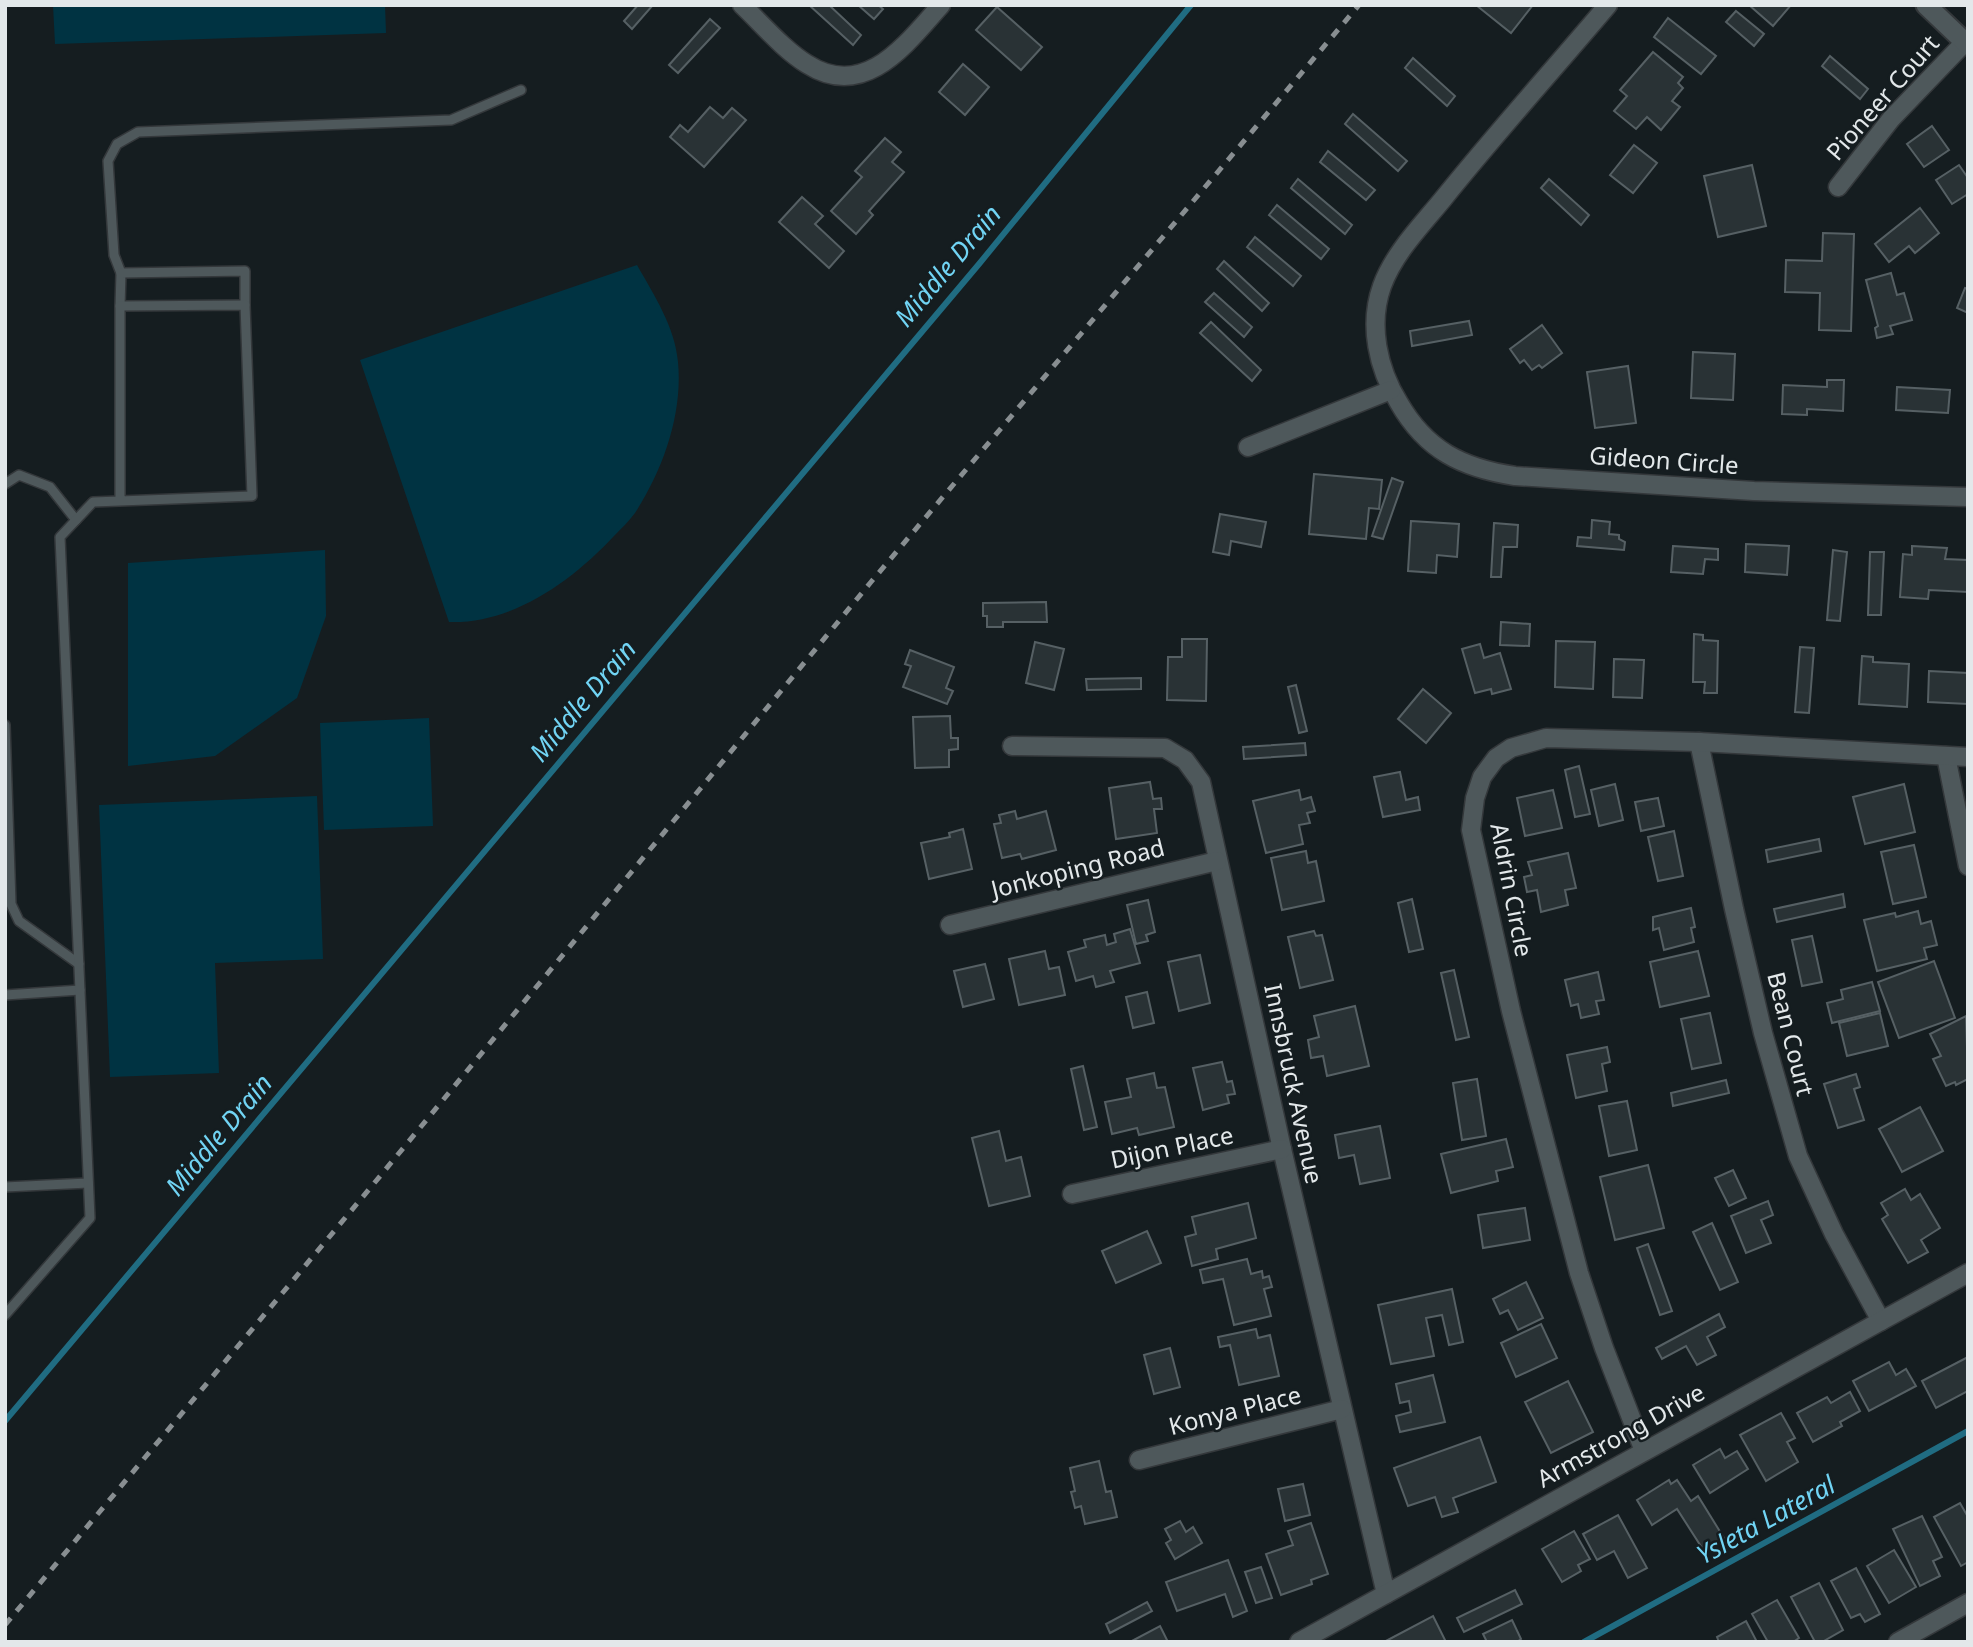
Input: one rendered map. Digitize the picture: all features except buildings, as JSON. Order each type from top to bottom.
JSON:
[{"type":"street","points":[[742,5],[804,63],[819,71],[845,76],[855,76],[875,69],[892,58],[940,5]]},
{"type":"street","name":"Gideon Circle","points":[[1608,5],[1396,257],[1382,287],[1376,327],[1384,374],[1408,419],[1421,435],[1453,459],[1484,471],[1514,476],[1754,491],[1968,497]]},
{"type":"street","points":[[1926,5],[1966,44]]},
{"type":"street","name":"Pioneer Court","points":[[1838,187],[1891,119],[1966,44]]},
{"type":"street","points":[[1248,447],[1391,390]]},
{"type":"street","name":"Aldrin Circle","points":[[1644,1451],[1604,1349],[1579,1273],[1508,998],[1475,853],[1472,817],[1475,798],[1488,767],[1511,748],[1546,738],[1699,742],[1968,757]]},
{"type":"street","name":"Bean Court","points":[[1699,742],[1763,1033],[1798,1156],[1834,1234],[1881,1321]]},
{"type":"street","name":"Innsbruck Avenue","points":[[1012,746],[1165,748],[1176,753],[1192,768],[1201,782],[1282,1149],[1386,1594]]},
{"type":"street","points":[[1946,756],[1968,866]]},
{"type":"street","name":"Jonkoping Road","points":[[950,925],[1217,861]]},
{"type":"street","name":"Dijon Place","points":[[1072,1194],[1282,1149]]},
{"type":"street","name":"Armstrong Drive","points":[[1298,1642],[1968,1273]]},
{"type":"street","name":"Konya Place","points":[[1139,1460],[1342,1409]]},
{"type":"street","points":[[1898,1642],[1925,1635],[1968,1603]]},
{"type":"lane","points":[[120,500],[121,273],[114,255],[108,161],[117,144],[138,132],[451,120],[521,90]]},
{"type":"lane","points":[[5,1315],[90,1218],[60,537],[93,502],[252,496],[245,271],[121,273]]},
{"type":"lane","points":[[120,306],[245,304]]},
{"type":"lane","points":[[5,484],[19,475],[50,487],[76,520]]},
{"type":"lane","points":[[5,725],[11,904],[19,921],[79,964]]},
{"type":"lane","points":[[5,995],[80,990]]},
{"type":"lane","points":[[5,1188],[89,1183]]},
{"type":"shaded area","points":[[53,5],[385,5],[386,33],[55,44]]},
{"type":"shaded area","points":[[637,265],[663,312],[673,336],[678,362],[679,382],[674,421],[654,479],[635,513],[622,528],[580,569],[560,584],[518,608],[496,616],[449,622],[360,360]]},
{"type":"shaded area","points":[[325,550],[326,616],[297,698],[215,756],[128,766],[128,563]]},
{"type":"shaded area","points":[[429,718],[433,826],[324,830],[320,723]]},
{"type":"shaded area","points":[[317,796],[323,959],[215,963],[219,1073],[110,1077],[99,805]]},
{"type":"waterway","name":"Middle Drain","points":[[5,1421],[979,264],[1191,5]]},
{"type":"waterway","name":"Ysleta Lateral","points":[[1584,1642],[1968,1431]]},
{"type":"railway","points":[[5,1625],[871,582],[1359,5]]}]
